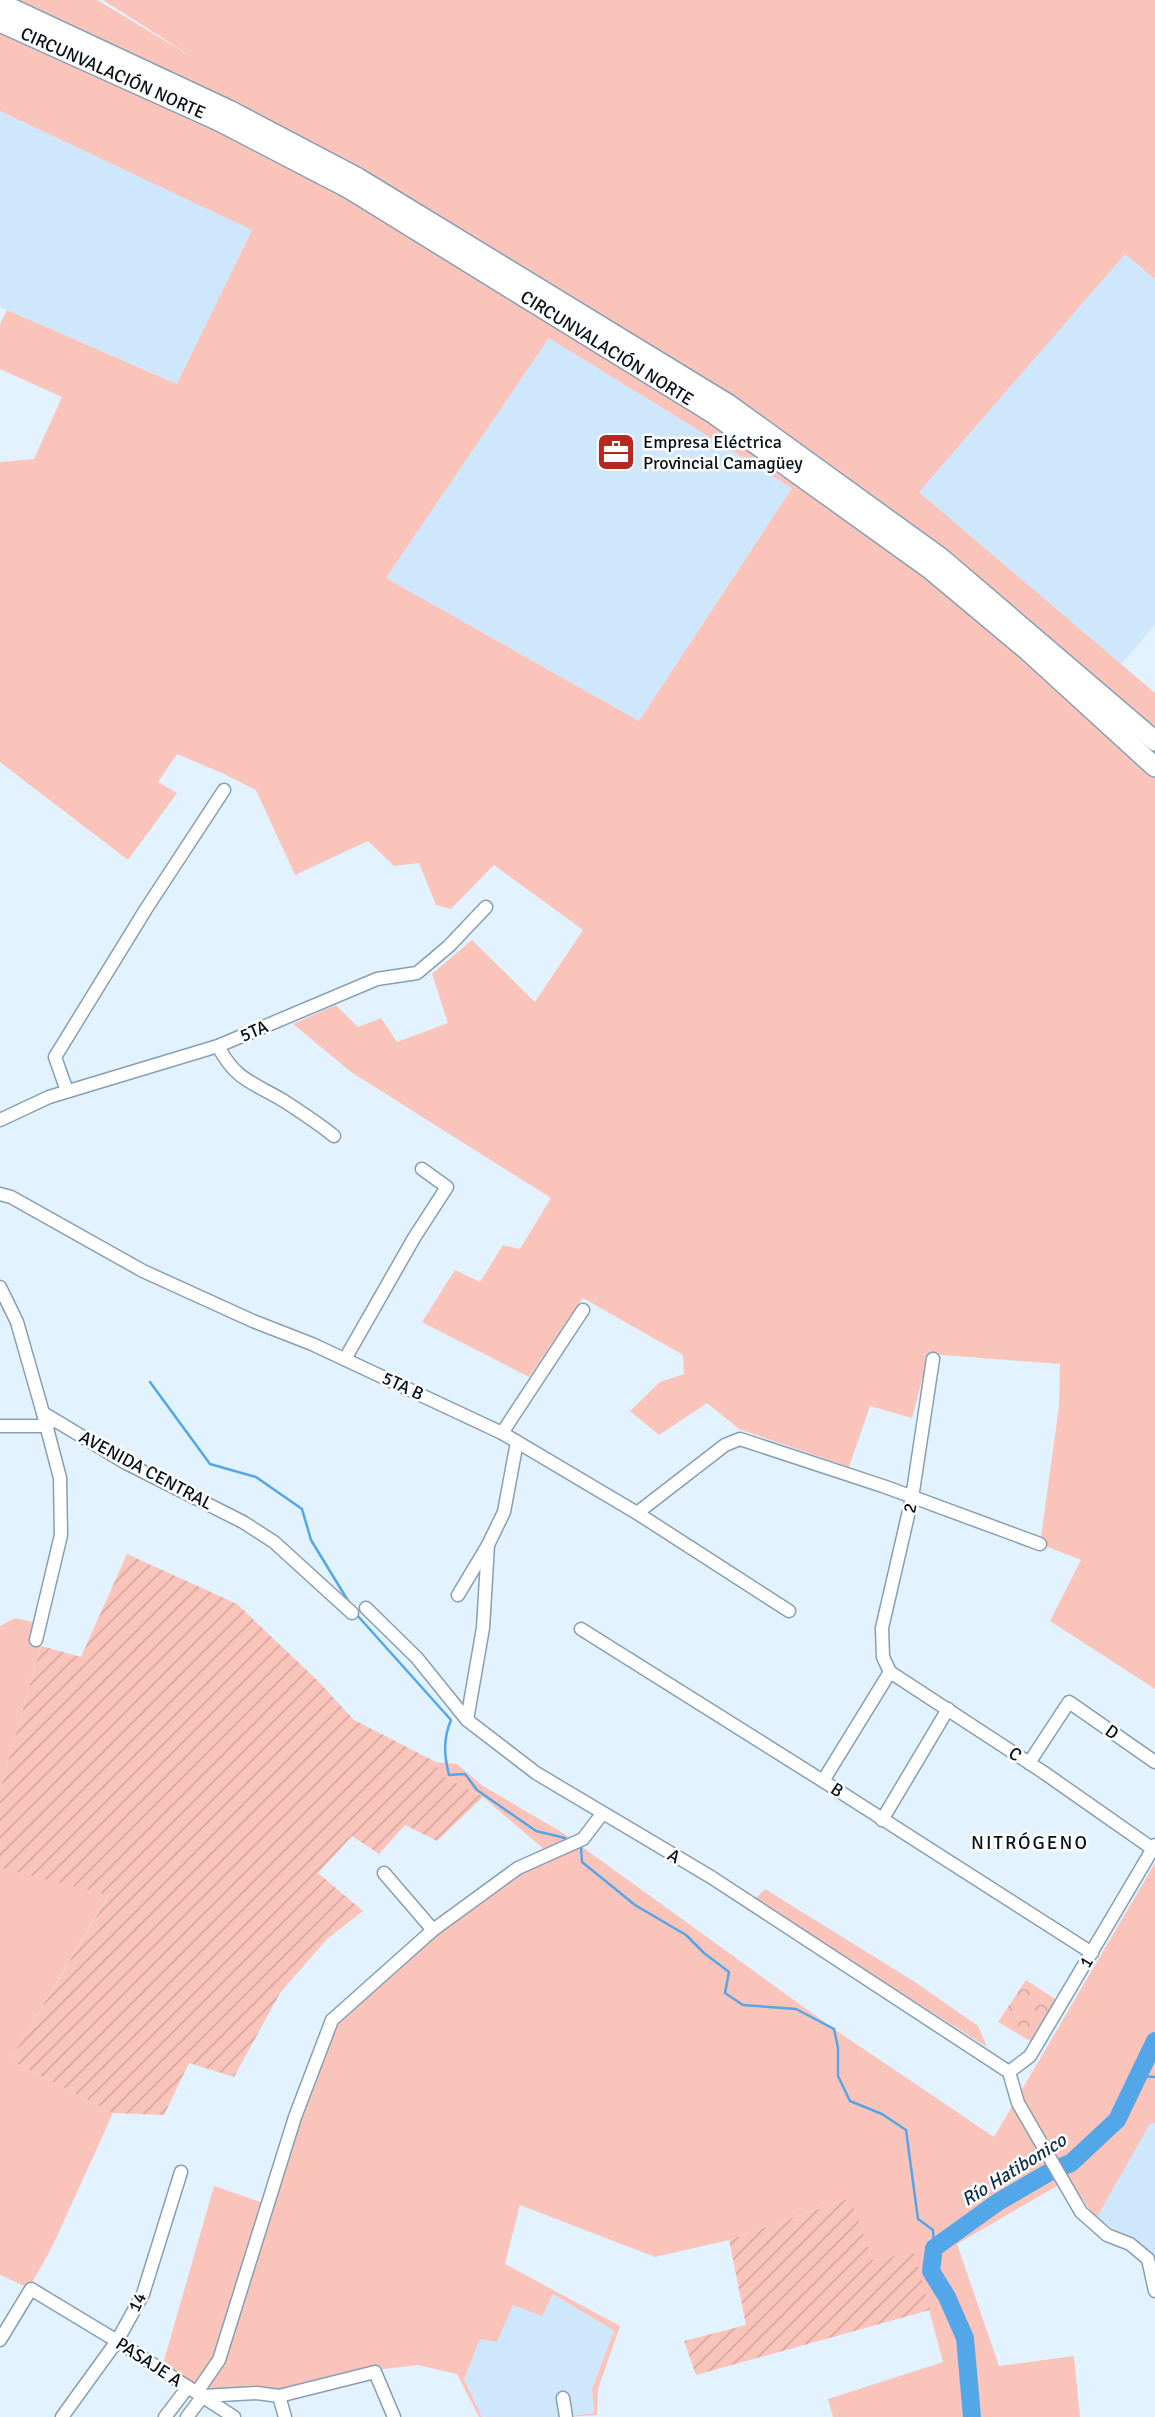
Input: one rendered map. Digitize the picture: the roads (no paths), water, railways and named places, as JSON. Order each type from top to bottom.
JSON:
[{"type":"highway","name":"CIRCUNVALACIÓN NORTE","points":[[3,8],[348,188],[714,414],[930,569],[1028,651],[1155,766]]},
{"type":"highway","name":"CIRCUNVALACIÓN NORTE","points":[[102,59],[229,110],[358,178],[728,404],[941,558],[1155,741]]},
{"type":"street","points":[[67,1091],[55,1057],[146,909],[224,790]]},
{"type":"street","name":"5TA","points":[[0,1121],[49,1097],[218,1046],[377,979],[417,973],[449,946],[486,907]]},
{"type":"street","points":[[218,1046],[223,1057],[240,1076],[283,1100],[334,1136]]},
{"type":"street","points":[[345,1359],[414,1238],[447,1188],[422,1169]]},
{"type":"street","name":"5TA B","points":[[0,1194],[143,1271],[345,1359],[502,1433],[637,1513],[789,1611]]},
{"type":"street","points":[[0,1287],[17,1322],[48,1426],[60,1478],[61,1535],[36,1640]]},
{"type":"street","points":[[502,1433],[583,1310]]},
{"type":"street","name":"2","points":[[890,1672],[883,1657],[882,1628],[912,1498],[933,1359]]},
{"type":"street","name":"AVENIDA CENTRAL","points":[[43,1413],[126,1463],[243,1522],[274,1542],[352,1613]]},
{"type":"street","points":[[0,1426],[48,1426]]},
{"type":"street","points":[[637,1513],[725,1445],[740,1439],[883,1486],[1040,1544]]},
{"type":"street","points":[[458,1595],[504,1512],[517,1442]]},
{"type":"street","points":[[467,1720],[483,1628],[488,1545]]},
{"type":"street","name":"A","points":[[366,1608],[417,1658],[467,1720],[536,1773],[711,1878],[1009,2071]]},
{"type":"street","name":"B","points":[[581,1629],[1092,1953]]},
{"type":"street","points":[[823,1780],[890,1672]]},
{"type":"street","name":"C","points":[[890,1672],[1154,1847]]},
{"type":"street","name":"D","points":[[1029,1763],[1069,1702],[1155,1762]]},
{"type":"street","points":[[883,1820],[948,1709]]},
{"type":"street","points":[[165,2417],[196,2392],[219,2360],[295,2117],[332,2020],[433,1930],[518,1868],[583,1839],[603,1814]]},
{"type":"street","name":"1","points":[[1009,2071],[1030,2056],[1154,1847]]},
{"type":"street","points":[[384,1873],[433,1930]]},
{"type":"street","points":[[1009,2071],[1018,2103],[1081,2212],[1107,2235],[1130,2244],[1149,2259],[1155,2291]]},
{"type":"street","name":"14","points":[[62,2417],[117,2341],[143,2294],[181,2172]]},
{"type":"street","name":"PASAJE A","points":[[0,2340],[31,2289],[196,2392],[279,2396],[375,2372],[394,2417]]},
{"type":"street","points":[[187,2417],[196,2392]]},
{"type":"street","points":[[196,2392],[234,2417]]},
{"type":"street","points":[[279,2396],[285,2417]]},
{"type":"street","points":[[563,2398],[566,2417]]},
{"type":"waterway","points":[[150,1382],[210,1464],[256,1477],[302,1509],[311,1540],[350,1604]]},
{"type":"waterway","points":[[357,1615],[451,1720],[445,1747],[449,1775],[465,1774],[477,1790],[536,1831],[565,1838]]},
{"type":"waterway","points":[[581,1847],[582,1862],[635,1905],[686,1935],[729,1972],[725,1993],[743,2005],[796,2009],[834,2029],[838,2048],[838,2076],[850,2101],[882,2114],[906,2130],[918,2219],[933,2230],[934,2248]]},
{"type":"waterway","name":"Río Hatibonico","points":[[972,2417],[965,2338],[947,2297],[931,2271],[934,2248],[998,2202],[1053,2170],[1071,2163],[1117,2120],[1155,2041]]},
{"type":"waterway","points":[[1138,2076],[1155,2077]]},
{"type":"place","name":"Empresa Eléctrica Provincial Camagüey","points":[[616,452]]},
{"type":"district","name":"NITRÓGENO","points":[[1030,1843]]}]
